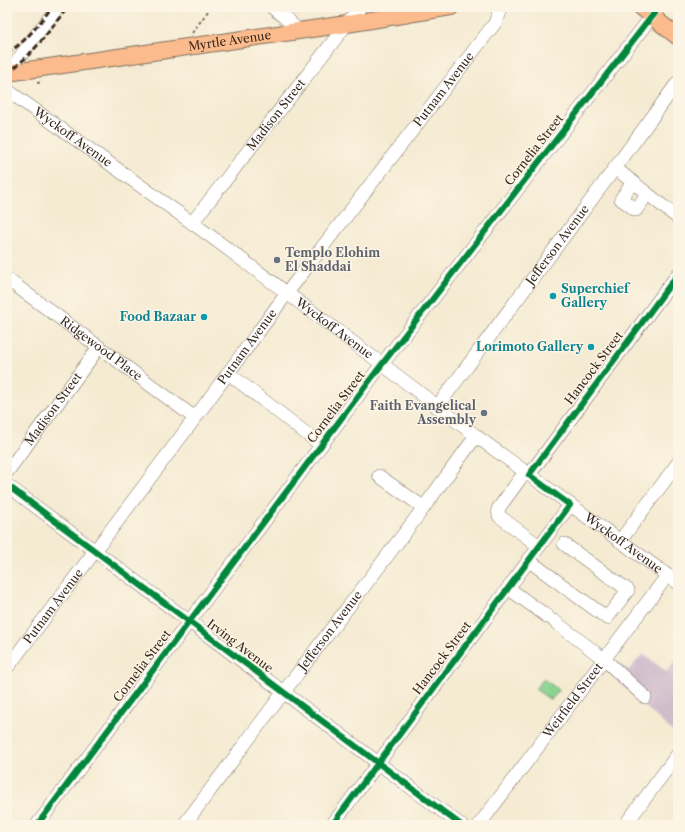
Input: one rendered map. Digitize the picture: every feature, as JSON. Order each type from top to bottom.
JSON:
[{"type":"main road","name":"Myrtle Avenue","points":[[8,73],[347,24],[451,7]]},
{"type":"main road","points":[[650,10],[678,36]]},
{"type":"street","points":[[8,73],[58,7]]},
{"type":"street","points":[[272,7],[299,31]]},
{"type":"street","name":"Madison Street","points":[[192,223],[360,7]]},
{"type":"street","name":"Putnam Avenue","points":[[7,668],[195,418],[286,293],[495,23],[499,12],[497,7]]},
{"type":"street","name":"Cornelia Street","points":[[37,825],[382,364],[650,10]]},
{"type":"street","name":"Jefferson Avenue","points":[[437,407],[678,82]]},
{"type":"street","name":"Wyckoff Avenue","points":[[7,90],[192,223],[527,474],[673,580]]},
{"type":"street","points":[[615,168],[678,218]]},
{"type":"street","points":[[633,182],[621,199],[636,210],[647,194]]},
{"type":"street","name":"Hancock Street","points":[[539,546],[499,516],[498,509],[527,474],[678,274]]},
{"type":"street","name":"Ridgewood Place","points":[[7,279],[195,418]]},
{"type":"street","name":"Madison Street","points":[[7,472],[99,346]]},
{"type":"street","points":[[228,373],[321,446]]},
{"type":"street","name":"Jefferson Avenue","points":[[184,825],[476,436]]},
{"type":"street","points":[[620,541],[678,463]]},
{"type":"street","points":[[379,476],[423,507]]},
{"type":"street","name":"Irving Avenue","points":[[7,485],[460,825]]},
{"type":"street","name":"Hancock Street","points":[[332,825],[570,505]]},
{"type":"street","points":[[528,560],[607,618],[628,590],[564,544]]},
{"type":"street","name":"Weirfield Street","points":[[479,825],[637,615],[673,580]]},
{"type":"street","points":[[508,588],[604,659],[645,697]]},
{"type":"street","points":[[618,603],[637,615]]},
{"type":"street","points":[[626,825],[678,754]]},
{"type":"path","points":[[192,33],[211,7]]},
{"type":"path","points":[[37,83],[44,82]]},
{"type":"shaded area","points":[[643,654],[667,672],[678,657],[678,732],[676,735],[612,676],[618,662],[629,670]]},
{"type":"green space","points":[[543,679],[559,690],[551,700],[535,689]]},
{"type":"railway","points":[[7,53],[26,38],[52,7]]},
{"type":"railway","points":[[7,73],[25,59],[68,7]]},
{"type":"cycle path","points":[[37,825],[376,372],[659,7]]},
{"type":"cycle path","points":[[332,825],[570,505],[529,475],[678,274]]},
{"type":"cycle path","points":[[7,485],[461,825]]},
{"type":"place","name":"Templo Elohim El Shaddai","points":[[277,260]]},
{"type":"place","name":"Superchief Gallery","points":[[553,296]]},
{"type":"place","name":"Food Bazaar","points":[[204,317]]},
{"type":"place","name":"Lorimoto Gallery","points":[[591,347]]},
{"type":"place","name":"Faith Evangelical Assembly","points":[[484,413]]}]
